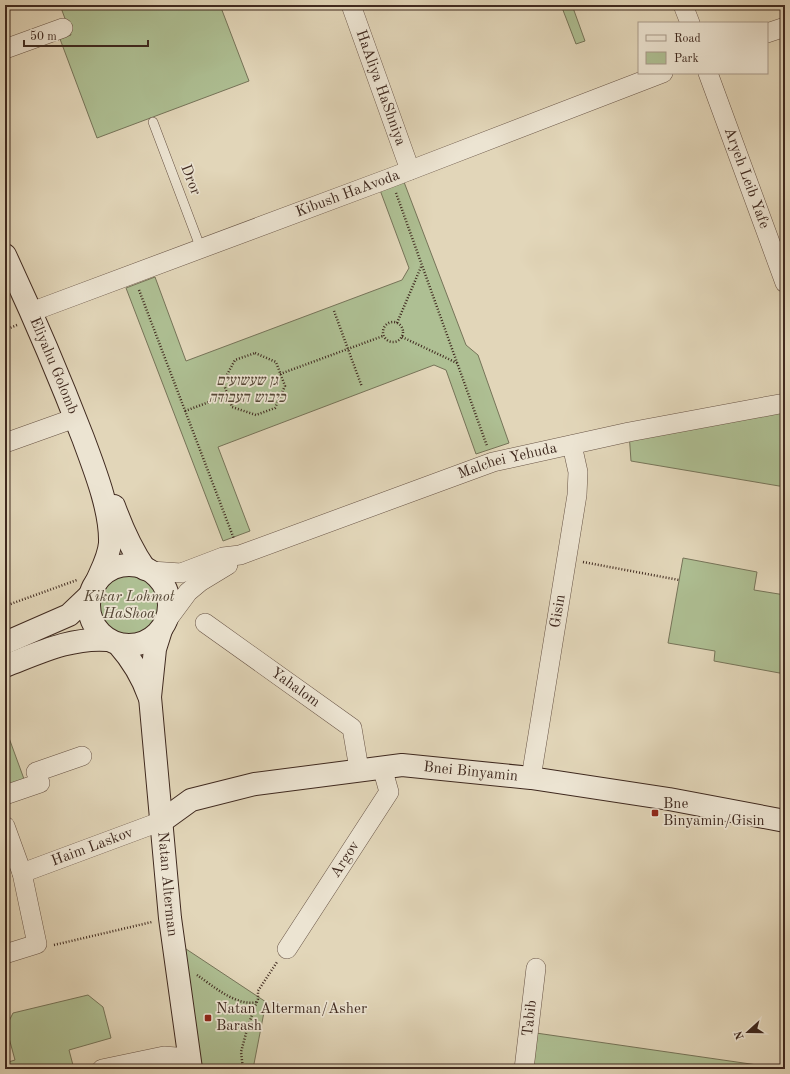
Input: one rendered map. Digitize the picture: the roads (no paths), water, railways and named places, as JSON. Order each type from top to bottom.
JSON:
[{"type":"street","name":"HaAliya HaShniya","points":[[351,5],[410,170]]},
{"type":"street","points":[[683,5],[690,22]]},
{"type":"street","points":[[768,33],[785,27]]},
{"type":"street","points":[[5,49],[63,28]]},
{"type":"street","name":"Kibush HaAvoda","points":[[31,312],[390,178],[660,74]]},
{"type":"street","name":"Aryeh Leib Yafe","points":[[708,74],[785,283]]},
{"type":"street","name":"Eliyahu Golomb","points":[[5,255],[31,312],[75,418],[98,479],[109,526],[110,545],[102,569],[90,585]]},
{"type":"street","name":"Malchei Yehuda","points":[[148,570],[181,573],[223,557],[237,547],[492,462],[629,432],[785,404]]},
{"type":"street","points":[[5,443],[75,418]]},
{"type":"street","name":"Gisin","points":[[531,778],[577,495],[578,472],[572,445]]},
{"type":"street","name":"Eliyahu Golomb","points":[[98,479],[109,493],[122,529],[135,555],[148,570]]},
{"type":"street","name":"Malchei Yehuda","points":[[164,625],[188,592],[200,582],[228,565],[237,547]]},
{"type":"street","points":[[5,643],[69,615],[90,585],[104,574],[115,568],[127,565],[148,570],[161,580],[170,600],[164,625],[152,639],[140,645],[129,646],[113,642],[80,640],[56,646],[5,666]]},
{"type":"street","points":[[90,585],[89,608],[92,622],[100,633],[113,642]]},
{"type":"street","name":"Yahalom","points":[[205,622],[352,728],[359,769]]},
{"type":"street","name":"Natan Alterman","points":[[164,625],[155,649],[150,697],[170,918],[189,1064]]},
{"type":"street","name":"Natan Alterman","points":[[113,642],[134,662],[150,697]]},
{"type":"street","points":[[5,795],[40,783],[36,772],[82,756]]},
{"type":"street","name":"Bnei Binyamin","points":[[162,821],[191,800],[255,784],[359,769],[402,765],[531,778],[669,799],[785,821]]},
{"type":"street","name":"Argov","points":[[287,949],[389,792],[382,767]]},
{"type":"street","name":"Haim Laskov","points":[[22,873],[162,821]]},
{"type":"street","points":[[5,826],[22,873],[37,944],[5,954]]},
{"type":"street","name":"Tabib","points":[[524,1069],[536,968]]},
{"type":"street","points":[[102,1069],[164,1056],[189,1064]]},
{"type":"lane","name":"Dror","points":[[153,122],[201,249]]},
{"type":"place","name":"Bne Binyamin/Gisin","points":[[655,813]]},
{"type":"place","name":"Natan Alterman/Asher Barash","points":[[208,1018]]},
{"type":"park label","name":"גן שעשועים כיבוש העבודה","points":[[247,390]]},
{"type":"park label","name":"Kikar Lohmot HaShoa","points":[[129,606]]}]
